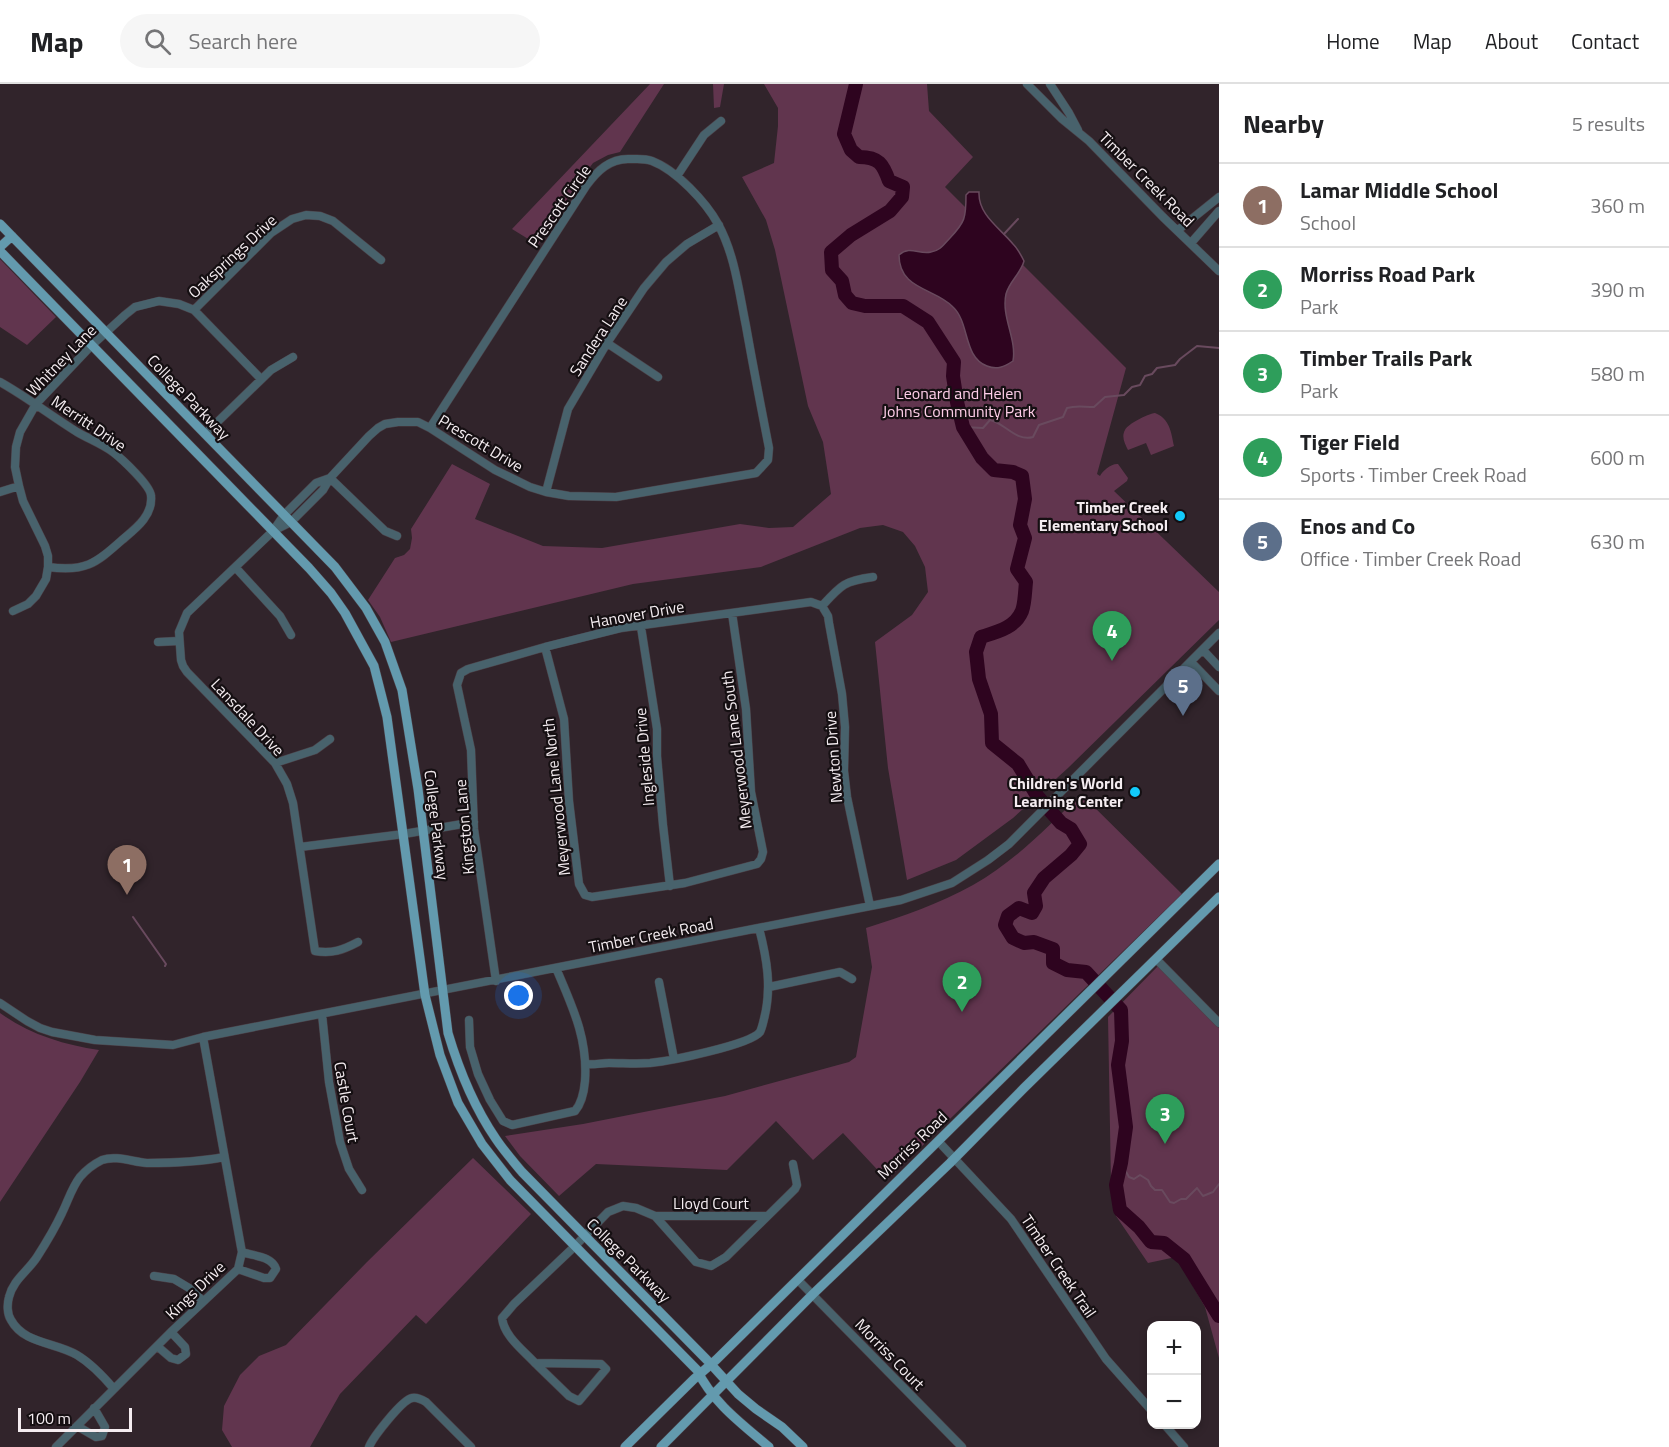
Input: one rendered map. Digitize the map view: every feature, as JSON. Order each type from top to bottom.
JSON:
[{"type":"main road","name":"College Parkway","points":[[0,224],[335,567],[366,608],[386,642],[402,690],[415,770],[448,1033],[458,1066],[476,1104],[495,1139],[522,1172],[738,1394],[782,1427],[803,1447]]},
{"type":"main road","points":[[0,249],[12,236]]},
{"type":"main road","name":"College Parkway","points":[[0,249],[331,593],[355,629],[374,666],[387,717],[425,995],[440,1055],[458,1103],[482,1144],[510,1180],[697,1370],[705,1387],[724,1408],[769,1447]]},
{"type":"main road","name":"Morriss Road","points":[[625,1447],[798,1280],[1219,864]]},
{"type":"main road","points":[[662,1447],[813,1294],[955,1158],[1219,897]]},
{"type":"street","name":"Timber Creek Road","points":[[1027,84],[1062,119],[1089,141],[1219,271]]},
{"type":"street","name":"Timber Creek Road","points":[[1050,84],[1080,134]]},
{"type":"street","points":[[677,176],[704,135],[721,121]]},
{"type":"street","name":"Prescott Circle","points":[[430,428],[591,179],[610,162],[623,158],[648,160],[677,176],[700,199],[719,225],[735,268],[768,452]]},
{"type":"street","points":[[1179,230],[1219,197]]},
{"type":"street","points":[[1191,243],[1219,211]]},
{"type":"street","name":"Oaksprings Drive","points":[[194,310],[271,233],[292,219],[306,215],[320,216],[333,221],[381,260]]},
{"type":"street","name":"Sandera Lane","points":[[546,492],[568,410],[607,344],[645,288],[666,262],[687,244],[719,225]]},
{"type":"street","name":"Whitney Lane","points":[[48,567],[45,546],[23,501],[15,467],[16,447],[20,432],[36,404],[92,346],[135,307],[165,301],[194,310],[261,379]]},
{"type":"street","points":[[607,344],[658,377]]},
{"type":"street","points":[[205,434],[271,370],[293,357]]},
{"type":"street","points":[[0,382],[36,404]]},
{"type":"street","name":"Merritt Drive","points":[[36,404],[114,453],[152,494],[151,506],[147,515],[102,558],[69,570],[48,567]]},
{"type":"street","name":"Prescott Drive","points":[[273,531],[323,490],[330,478],[369,436],[385,424],[418,422],[495,470],[530,487],[546,492],[583,497],[616,497],[756,472],[768,460],[768,452]]},
{"type":"street","points":[[330,478],[385,531],[397,536]]},
{"type":"street","points":[[0,492],[19,486]]},
{"type":"street","name":"Lansdale Drive","points":[[273,531],[187,613],[180,626],[181,660],[187,672],[275,764],[287,784],[293,803],[315,951],[328,953],[343,950],[358,942]]},
{"type":"street","points":[[13,611],[28,604],[36,596],[46,579],[48,567]]},
{"type":"street","points":[[236,568],[280,616],[291,635]]},
{"type":"street","points":[[822,606],[848,582],[873,577]]},
{"type":"street","name":"Hanover Drive","points":[[461,673],[545,647],[621,628],[811,602],[822,606]]},
{"type":"street","name":"Newton Drive","points":[[822,606],[830,623],[842,694],[845,727],[843,756],[845,780],[870,906]]},
{"type":"street","name":"Meyerwood Lane South","points":[[670,886],[757,864],[763,852],[751,792],[746,709],[732,613]]},
{"type":"street","name":"Ingleside Drive","points":[[641,627],[657,729],[657,756],[670,886]]},
{"type":"street","name":"Timber Creek Road","points":[[0,1003],[27,1022],[52,1032],[95,1040],[173,1045],[203,1037],[901,900],[952,883],[1001,850],[1063,791],[1219,633]]},
{"type":"street","points":[[158,642],[179,641]]},
{"type":"street","name":"Meyerwood Lane North","points":[[545,647],[564,719],[569,801],[579,884],[585,896],[592,897],[670,886]]},
{"type":"street","points":[[1203,650],[1219,666]]},
{"type":"street","points":[[1191,662],[1219,691]]},
{"type":"street","name":"Kingston Lane","points":[[461,673],[457,686],[471,750],[474,822],[495,981]]},
{"type":"street","points":[[275,764],[315,750],[330,739]]},
{"type":"street","points":[[300,847],[404,834],[474,822]]},
{"type":"street","points":[[586,1064],[651,1063],[719,1049],[754,1038],[761,1030],[769,987],[759,928]]},
{"type":"street","points":[[1156,959],[1219,1023]]},
{"type":"street","points":[[469,1020],[470,1047],[478,1074],[503,1121],[512,1125],[575,1111],[580,1105],[585,1085],[584,1040],[556,968]]},
{"type":"street","points":[[769,987],[840,972],[852,979]]},
{"type":"street","points":[[659,982],[674,1059]]},
{"type":"street","name":"Castle Court","points":[[322,1014],[327,1073],[340,1142],[349,1169],[362,1190]]},
{"type":"street","name":"Kings Drive","points":[[56,1447],[203,1300],[238,1269],[242,1252],[203,1037]]},
{"type":"street","name":"Timber Creek Trail","points":[[938,1141],[1011,1219],[1106,1359],[1147,1405]]},
{"type":"street","points":[[114,1389],[95,1368],[76,1355],[20,1332],[9,1318],[8,1308],[15,1282],[34,1262],[76,1182],[90,1167],[114,1158],[163,1163],[204,1161],[225,1157]]},
{"type":"street","name":"Lloyd Court","points":[[655,1216],[696,1262],[711,1266],[726,1257],[796,1187],[793,1164]]},
{"type":"street","name":"Lloyd Court","points":[[535,1363],[503,1327],[502,1318],[513,1304],[608,1212],[623,1206],[636,1208],[655,1216],[767,1216]]},
{"type":"street","points":[[238,1269],[264,1278],[270,1278],[276,1269],[269,1260],[242,1252]]},
{"type":"street","points":[[154,1276],[174,1279],[203,1300]]},
{"type":"street","name":"Morriss Court","points":[[798,1280],[962,1447]]},
{"type":"street","points":[[157,1346],[171,1358],[178,1360],[183,1357],[186,1354],[185,1347],[171,1332]]},
{"type":"street","points":[[535,1363],[600,1364],[606,1369],[579,1401],[569,1396],[535,1363]]},
{"type":"street","points":[[369,1447],[376,1434],[407,1400],[412,1398],[419,1398],[426,1402],[471,1447]]},
{"type":"street","points":[[77,1426],[96,1437],[102,1436],[105,1427],[94,1408]]},
{"type":"street","points":[[1168,1429],[1184,1447]]},
{"type":"green space","points":[[650,84],[664,84],[620,152],[593,163],[538,245],[512,229]]},
{"type":"green space","points":[[713,84],[724,84],[720,107],[714,108]]},
{"type":"green space","name":"Leonard and Helen Johns Community Park","points":[[764,84],[927,84],[929,111],[973,157],[945,187],[1126,368],[1097,474],[1100,476],[1108,468],[1118,464],[1128,478],[1114,491],[1219,592],[1219,620],[1068,768],[1013,818],[956,860],[907,880],[888,768],[875,642],[912,615],[928,592],[925,567],[915,546],[903,532],[883,525],[860,528],[761,567],[633,584],[391,642],[380,617],[368,600],[395,558],[404,555],[410,549],[411,529],[452,464],[490,484],[475,519],[543,546],[602,548],[740,524],[769,528],[793,527],[831,494],[823,442],[808,406],[775,250],[766,220],[742,177],[774,163],[778,108]]},
{"type":"green space","points":[[0,259],[56,317],[27,345],[0,327]]},
{"type":"green space","points":[[1155,413],[1167,422],[1174,446],[1151,455],[1146,443],[1128,450],[1123,438],[1125,430],[1138,420]]},
{"type":"green space","points":[[1081,794],[1182,894],[887,1180],[843,1133],[813,1160],[776,1121],[727,1170],[596,1164],[559,1196],[520,1156],[505,1136],[583,1124],[725,1096],[849,1062],[856,1057],[872,967],[866,928],[934,904],[988,876],[1030,843]]},
{"type":"green space","points":[[1158,966],[1219,1028],[1219,1358],[1205,1307],[1176,1257],[1148,1263],[1116,1216],[1111,1184],[1108,1017]]},
{"type":"green space","points":[[0,1013],[47,1038],[99,1050],[0,1202]]},
{"type":"green space","points":[[473,1158],[531,1214],[426,1324],[416,1315],[340,1394],[310,1447],[232,1447],[222,1430],[224,1406],[240,1375],[259,1356],[286,1345]]},
{"type":"shaded area","points":[[969,192],[979,192],[982,208],[1015,246],[1024,261],[1006,294],[1005,303],[1013,344],[1013,361],[994,368],[979,362],[974,355],[962,322],[953,307],[911,282],[905,275],[899,255],[911,250],[927,253],[942,247],[964,219],[966,195]]},
{"type":"waterway","points":[[856,84],[844,134],[851,150],[859,157],[876,160],[885,170],[889,181],[903,187],[902,197],[890,211],[851,235],[831,252],[832,270],[842,281],[845,295],[852,303],[865,306],[903,306],[928,322],[954,362],[953,376],[963,427],[982,458],[994,470],[1013,472],[1022,476],[1025,499],[1020,525],[1025,538],[1017,569],[1026,582],[1024,604],[1015,622],[981,637],[976,652],[979,679],[991,714],[992,743],[1018,764],[1038,797],[1061,823],[1071,829],[1080,844],[1071,855],[1044,878],[1034,893],[1036,906],[1032,913],[1019,908],[1008,916],[1005,925],[1013,938],[1024,943],[1034,942],[1053,949],[1053,963],[1067,970],[1086,972],[1121,1010],[1122,1041],[1118,1065],[1126,1127],[1116,1185],[1120,1210],[1139,1227],[1151,1242],[1164,1243],[1184,1259],[1219,1316]]},
{"type":"waterway","points":[[1004,234],[1018,219]]},
{"type":"waterway","points":[[963,427],[983,428],[990,420],[1021,437],[1033,437],[1039,425],[1063,417],[1067,408],[1094,407],[1105,397],[1124,395],[1132,387],[1140,385],[1145,376],[1152,374],[1157,368],[1175,365],[1197,346],[1219,348]]},
{"type":"waterway","points":[[133,917],[166,964],[165,966]]},
{"type":"waterway","points":[[1121,1163],[1129,1177],[1134,1179],[1140,1175],[1148,1180],[1155,1190],[1162,1190],[1170,1202],[1174,1203],[1186,1199],[1197,1188],[1203,1196],[1213,1192],[1219,1184]]},
{"type":"place","name":"Timber Creek Elementary School","points":[[1180,516]]},
{"type":"place","name":"Tiger Field","points":[[1112,661]]},
{"type":"place","name":"Enos and Co","points":[[1183,716]]},
{"type":"place","name":"Children's World Learning Center","points":[[1135,792]]},
{"type":"place","name":"Lamar Middle School","points":[[127,895]]},
{"type":"place","name":"Morriss Road Park","points":[[962,1012]]},
{"type":"place","name":"Timber Trails Park","points":[[1165,1144]]}]
